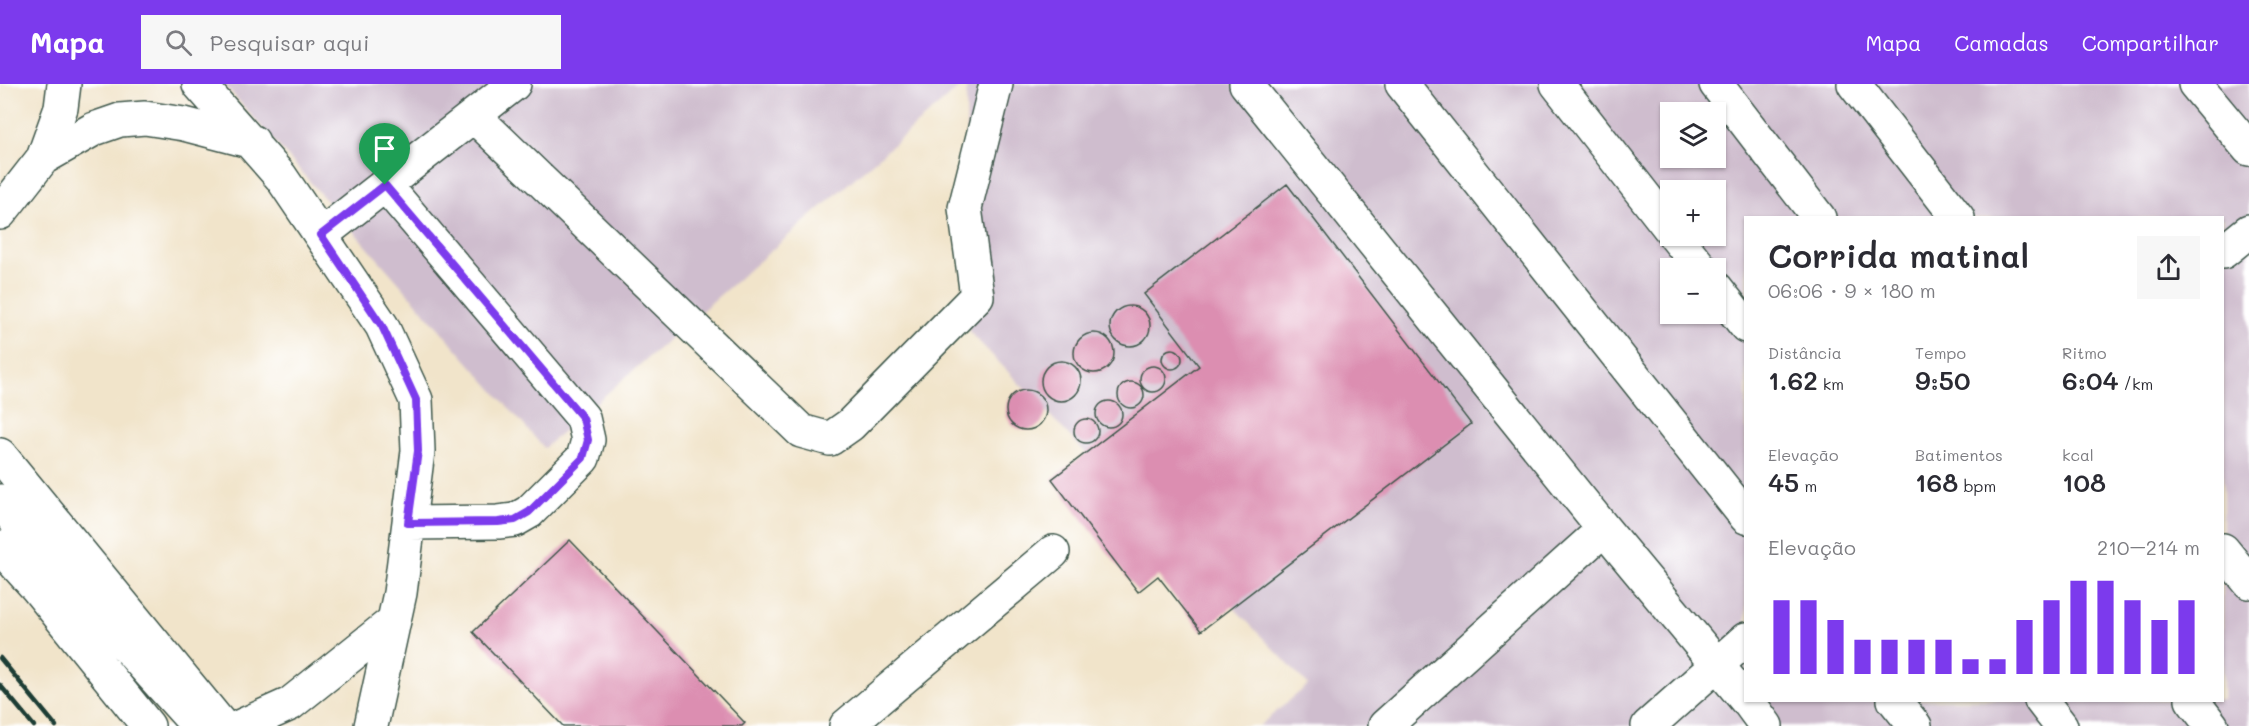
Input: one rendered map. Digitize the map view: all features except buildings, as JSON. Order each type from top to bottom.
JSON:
[{"type":"main road","points":[[0,213],[43,158],[62,108],[64,84]]},
{"type":"main road","points":[[199,84],[253,142],[281,177],[321,235],[382,326],[416,400],[418,451],[400,593],[371,726]]},
{"type":"main road","points":[[321,235],[514,84]]},
{"type":"main road","points":[[474,116],[801,431],[830,439],[850,425],[977,296],[965,208],[996,84]]},
{"type":"main road","points":[[1246,84],[1604,529],[1719,664],[1744,697]]},
{"type":"main road","points":[[1402,84],[1744,514]]},
{"type":"main road","points":[[1557,84],[1660,216]]},
{"type":"main road","points":[[1716,84],[1817,216]]},
{"type":"main road","points":[[1854,84],[1956,216]]},
{"type":"main road","points":[[2196,84],[2249,149]]},
{"type":"main road","points":[[43,158],[94,129],[128,119],[145,118],[184,124],[253,142]]},
{"type":"main road","points":[[385,185],[583,418],[588,440],[583,458],[529,512],[515,520],[408,523]]},
{"type":"main road","points":[[2224,251],[2249,231]]},
{"type":"main road","points":[[1683,246],[1693,258]]},
{"type":"main road","points":[[1726,301],[1744,323]]},
{"type":"main road","points":[[0,455],[222,726]]},
{"type":"main road","points":[[0,501],[36,546],[198,726]]},
{"type":"main road","points":[[1385,726],[1604,529]]},
{"type":"main road","points":[[0,547],[37,588],[148,726]]},
{"type":"main road","points":[[2224,551],[2249,582]]},
{"type":"main road","points":[[846,726],[1053,552]]},
{"type":"main road","points":[[241,726],[290,704],[394,621]]},
{"type":"main road","points":[[1648,726],[1744,641]]},
{"type":"main road","points":[[1748,702],[1766,726]]},
{"type":"main road","points":[[1896,702],[1915,726]]},
{"type":"main road","points":[[2043,702],[2061,726]]},
{"type":"main road","points":[[2194,702],[2212,726]]},
{"type":"shaded area","points":[[224,84],[963,84],[544,448]]},
{"type":"shaded area","points":[[966,84],[2249,84],[2249,726],[1259,726],[1308,685],[969,331]]},
{"type":"railway","points":[[0,658],[56,726]]},
{"type":"railway","points":[[0,685],[34,726]]},
{"type":"route","points":[[385,185],[583,418],[588,440],[583,458],[529,512],[515,520],[408,523],[418,451],[416,400],[382,326],[321,235],[385,185]]}]
